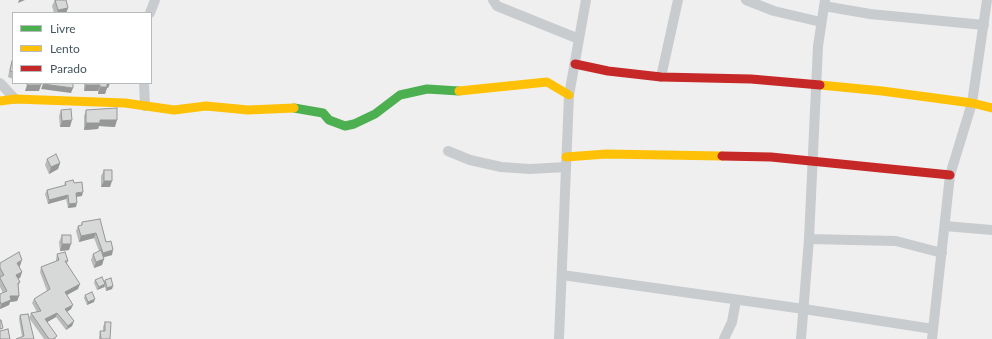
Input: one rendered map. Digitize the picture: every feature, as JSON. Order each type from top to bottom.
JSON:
[{"type":"street","points":[[150,12],[155,0]]},
{"type":"street","points":[[493,0],[497,6],[579,39]]},
{"type":"street","points":[[559,339],[569,95],[586,0]]},
{"type":"street","points":[[661,77],[678,0]]},
{"type":"street","points":[[746,0],[774,11],[821,22]]},
{"type":"street","points":[[562,274],[804,309],[932,334],[950,175],[972,102],[988,0]]},
{"type":"street","points":[[801,339],[814,161],[815,85],[821,22],[825,3],[870,14],[984,25]]},
{"type":"street","points":[[575,64],[608,71],[661,77],[743,79],[882,91],[972,102],[992,108]]},
{"type":"street","points":[[0,101],[15,99],[125,103],[174,110],[206,106],[248,110],[300,108],[323,113],[329,120],[345,126],[354,124],[375,114],[400,95],[427,89],[463,91],[547,82],[569,95]]},
{"type":"street","points":[[0,83],[15,99]]},
{"type":"street","points":[[144,84],[145,106]]},
{"type":"street","points":[[448,151],[470,160],[502,167],[530,169],[566,167]]},
{"type":"street","points":[[566,157],[606,154],[704,155],[814,161],[950,175]]},
{"type":"street","points":[[945,226],[992,230]]},
{"type":"street","points":[[809,239],[896,241],[942,253]]},
{"type":"street","points":[[724,339],[732,322],[736,300]]},
{"type":"building","points":[[55,0],[66,0],[68,8],[58,10]]},
{"type":"building","points":[[12,61],[12,72],[10,71]]},
{"type":"building","points":[[27,84],[41,84],[41,85]]},
{"type":"building","points":[[43,84],[73,84],[73,88]]},
{"type":"building","points":[[107,84],[107,87],[100,87],[100,85],[86,85]]},
{"type":"building","points":[[117,108],[117,120],[100,120],[100,123],[86,123],[86,110]]},
{"type":"building","points":[[71,109],[72,120],[62,121],[61,110]]},
{"type":"building","points":[[56,154],[60,163],[51,167],[47,159]]},
{"type":"building","points":[[104,170],[112,170],[112,181],[104,181]]},
{"type":"building","points":[[73,180],[74,183],[82,182],[83,192],[76,193],[77,203],[69,204],[68,195],[49,200],[47,190],[66,185],[65,182]]},
{"type":"building","points":[[100,219],[106,242],[111,241],[113,250],[103,253],[96,233],[81,236],[78,226],[82,225],[82,222]]},
{"type":"building","points":[[62,235],[71,235],[71,244],[62,244]]},
{"type":"building","points":[[101,250],[104,259],[96,262],[93,254]]},
{"type":"building","points":[[19,252],[22,260],[17,263],[22,272],[16,275],[20,282],[18,283],[19,296],[10,296],[11,300],[1,304],[0,294],[7,291],[0,278],[4,275],[0,268],[0,263]]},
{"type":"building","points":[[65,252],[68,261],[65,261],[80,284],[65,292],[73,305],[65,309],[74,321],[68,326],[57,313],[45,319],[57,336],[53,339],[49,339],[31,313],[41,311],[34,299],[50,289],[41,267],[59,260],[57,254]]},
{"type":"building","points":[[102,277],[105,284],[99,287],[95,280]]},
{"type":"building","points":[[111,278],[113,286],[107,288],[105,280]]},
{"type":"building","points":[[92,292],[95,299],[88,302],[85,295]]},
{"type":"building","points":[[28,314],[34,339],[16,339],[24,336],[20,315]]},
{"type":"building","points":[[0,320],[3,328],[0,329]]},
{"type":"building","points":[[105,322],[111,322],[110,339],[101,339],[100,331],[105,331]]},
{"type":"building","points":[[8,329],[10,339],[0,339],[0,331]]},
{"type":"traffic: fast","points":[[294,108],[323,113],[329,120],[345,126],[354,124],[375,114],[400,95],[427,89],[459,91]]},
{"type":"traffic: slow","points":[[459,91],[547,82],[569,95]]},
{"type":"traffic: slow","points":[[820,85],[882,91],[972,103],[992,108]]},
{"type":"traffic: slow","points":[[0,101],[15,99],[125,103],[174,110],[206,106],[248,110],[294,108]]},
{"type":"traffic: slow","points":[[566,157],[606,154],[722,156]]},
{"type":"traffic: jam","points":[[575,64],[608,71],[661,77],[751,79],[820,85]]},
{"type":"traffic: jam","points":[[722,156],[771,157],[950,175]]}]
